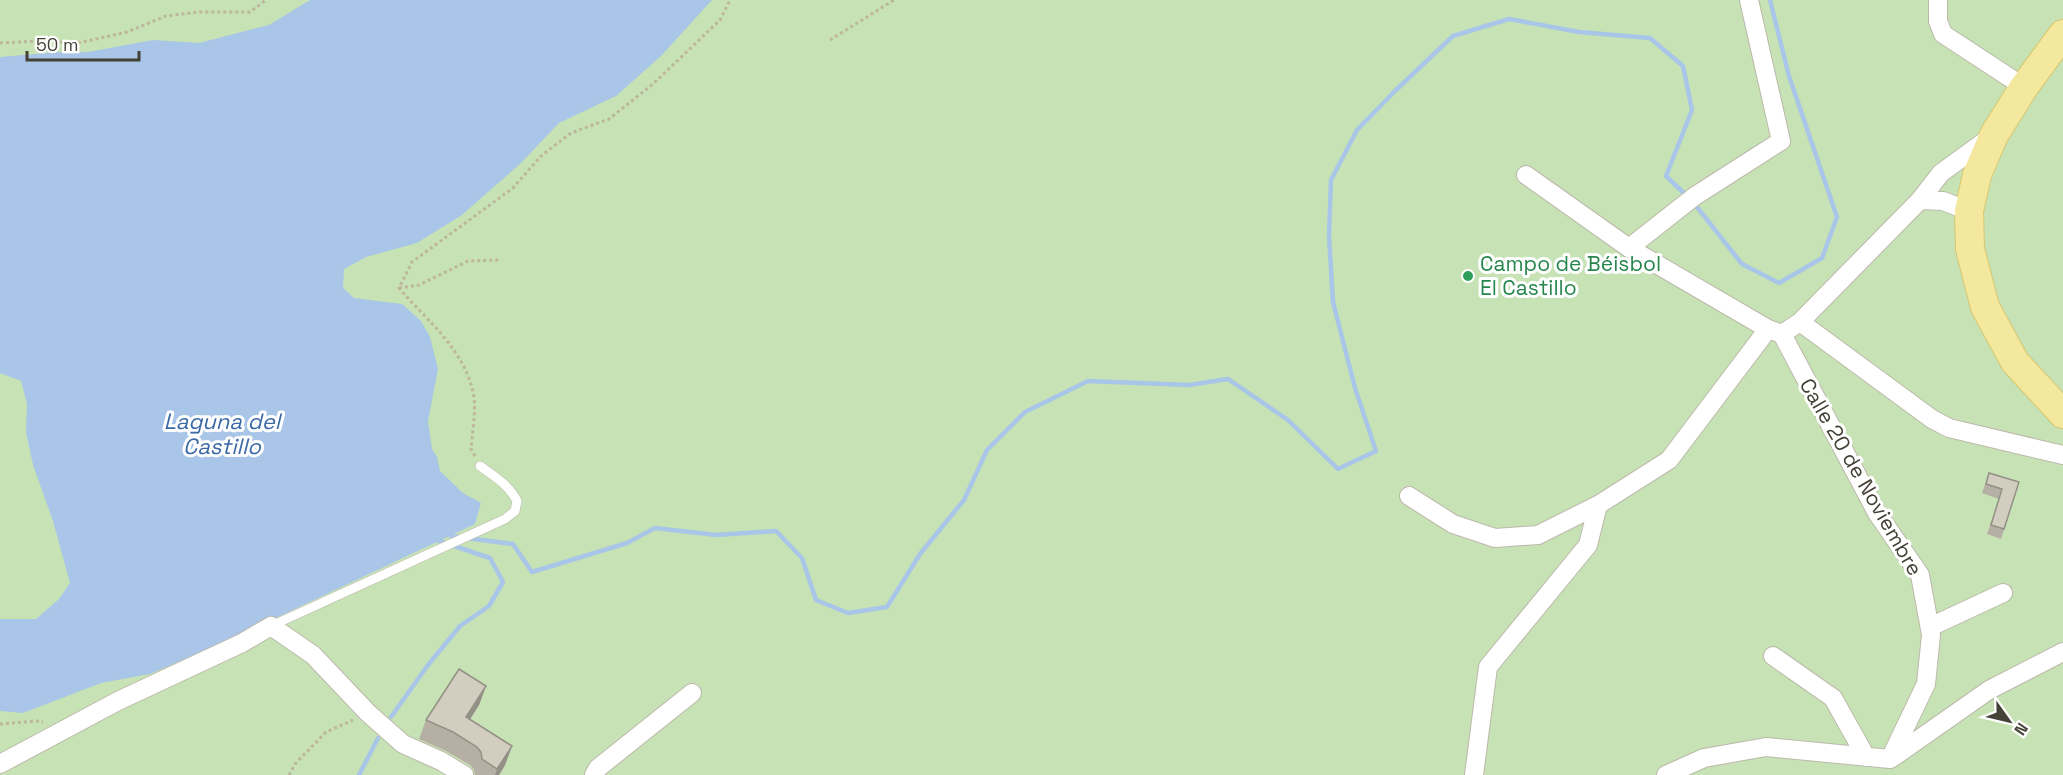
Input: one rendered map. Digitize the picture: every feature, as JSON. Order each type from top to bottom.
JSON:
[{"type":"main road","points":[[2063,34],[2024,87],[1994,135],[1977,176],[1969,210],[1970,249],[1985,307],[2015,362],[2063,414]]},
{"type":"street","points":[[1629,248],[1695,196],[1780,141],[1749,0]]},
{"type":"street","points":[[1938,0],[1938,21],[1943,34],[2024,87]]},
{"type":"street","points":[[1409,496],[1453,524],[1495,538],[1538,535],[1598,505],[1669,460],[1775,332],[1800,322],[1920,200],[1941,173],[1994,135]]},
{"type":"street","points":[[1526,175],[1629,248],[1775,332]]},
{"type":"street","points":[[1920,200],[1943,201],[1969,210]]},
{"type":"street","points":[[1800,322],[1932,419],[1950,428],[2063,455]]},
{"type":"street","name":"Calle 20 de Noviembre","points":[[1775,332],[1877,513],[1920,576],[1931,635],[1926,684],[1892,767]]},
{"type":"street","points":[[1474,775],[1488,667],[1588,545],[1598,505]]},
{"type":"street","points":[[1930,627],[2003,593]]},
{"type":"street","points":[[0,764],[118,701],[242,643],[271,626],[313,655],[368,713],[403,744],[441,761],[464,775]]},
{"type":"street","points":[[1666,775],[1704,758],[1766,747],[1866,756],[1892,767],[1989,690],[2063,652]]},
{"type":"street","points":[[1773,656],[1833,698],[1866,756]]},
{"type":"street","points":[[594,775],[598,768],[692,693]]},
{"type":"lane","points":[[271,626],[505,519],[515,511],[517,501],[512,491],[480,466]]},
{"type":"path","points":[[0,43],[39,41],[78,43],[126,32],[166,15],[199,12],[250,12],[266,0]]},
{"type":"path","points":[[399,288],[412,262],[513,188],[542,155],[571,133],[609,119],[653,84],[720,20],[730,0]]},
{"type":"path","points":[[830,40],[894,0]]},
{"type":"path","points":[[399,288],[419,285],[468,261],[499,260]]},
{"type":"path","points":[[399,288],[435,325],[455,351],[469,376],[474,399],[471,449],[480,466]]},
{"type":"path","points":[[289,775],[295,764],[326,732],[368,713]]},
{"type":"path","points":[[0,724],[37,721],[67,728]]},
{"type":"green space","points":[[0,0],[2063,0],[2063,775],[0,775]]},
{"type":"water","name":"Laguna del Castillo","points":[[310,0],[712,0],[661,56],[616,96],[559,123],[520,164],[462,215],[417,243],[366,257],[344,269],[343,288],[354,298],[402,304],[421,321],[430,337],[438,369],[428,421],[432,449],[437,457],[440,471],[463,493],[481,503],[475,524],[229,640],[150,674],[101,683],[23,713],[0,711],[0,619],[36,619],[59,599],[70,583],[53,521],[33,465],[26,432],[27,404],[21,381],[0,373],[0,57],[88,52],[153,40],[199,43],[269,25]]},
{"type":"building","points":[[1989,473],[2019,482],[2004,529],[1991,525],[2002,489],[1986,484]]},
{"type":"building","points":[[459,669],[486,686],[466,717],[512,746],[497,769],[482,759],[477,747],[453,732],[426,720]]},
{"type":"waterway","points":[[1693,202],[1742,264],[1779,283],[1822,258],[1837,217],[1789,76],[1770,0]]},
{"type":"waterway","points":[[451,536],[513,544],[532,572],[627,543],[655,528],[716,535],[776,531],[802,558],[816,600],[848,613],[887,607],[920,554],[964,500],[987,450],[1025,412],[1088,381],[1189,385],[1228,379],[1288,420],[1338,469],[1376,451],[1355,388],[1333,302],[1329,236],[1331,180],[1357,130],[1453,36],[1509,19],[1579,32],[1650,38],[1683,66],[1692,110],[1666,176],[1687,196]]},
{"type":"waterway","points":[[391,717],[428,665],[460,626],[489,606],[503,582],[490,558],[439,541]]},
{"type":"waterway","points":[[359,775],[378,738]]},
{"type":"place","name":"Campo de Béisbol El Castillo","points":[[1468,276]]}]
